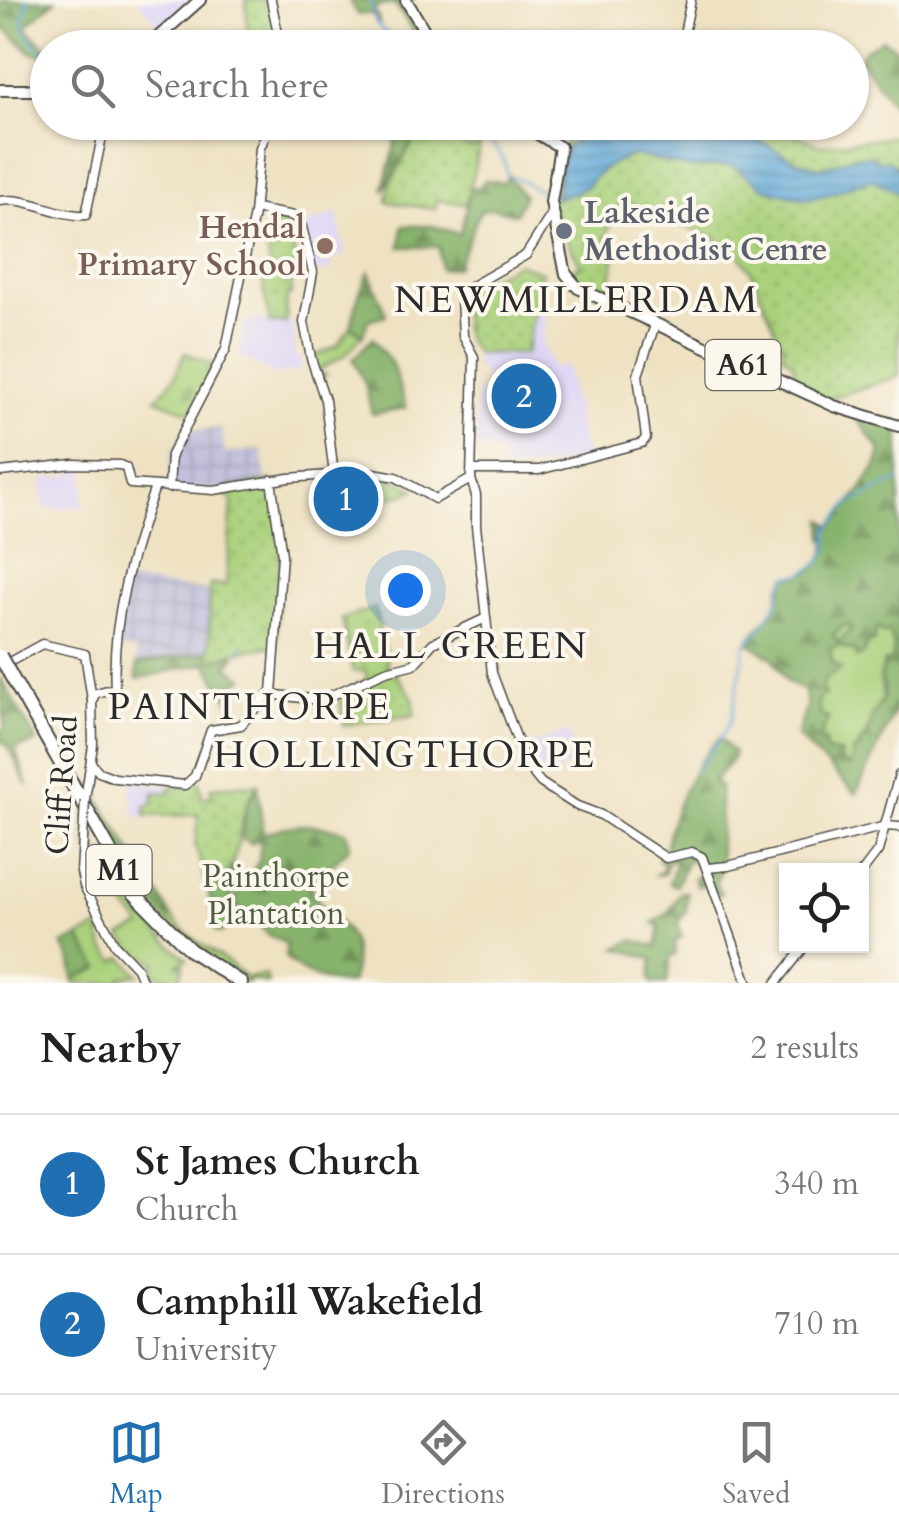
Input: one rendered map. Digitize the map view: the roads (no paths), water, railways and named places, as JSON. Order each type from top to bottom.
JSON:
[{"type":"highway","name":"M1","points":[[0,656],[4,674],[134,893],[190,950],[241,983]]},
{"type":"highway","name":"M1","points":[[32,719],[116,876],[140,910],[181,951],[229,983]]},
{"type":"main road","points":[[166,30],[200,0]]},
{"type":"main road","points":[[406,0],[424,30]]},
{"type":"main road","points":[[0,90],[30,90]]},
{"type":"main road","name":"A61","points":[[548,140],[560,147],[553,212],[566,274],[573,284],[828,403],[899,426]]},
{"type":"street","points":[[271,0],[277,30]]},
{"type":"street","points":[[685,30],[691,0]]},
{"type":"street","points":[[0,202],[13,200],[86,215],[101,140]]},
{"type":"street","points":[[169,488],[171,454],[226,349],[255,208],[263,140]]},
{"type":"street","points":[[255,208],[294,216],[302,227],[313,272],[304,322],[324,400],[334,474]]},
{"type":"street","points":[[553,212],[526,255],[465,290],[461,297],[463,336],[474,357],[472,475],[494,678],[530,772],[544,786],[577,806],[602,815],[666,858],[692,852],[702,858],[748,983]]},
{"type":"street","points":[[0,472],[85,463],[120,465],[126,470],[129,484],[214,490],[271,480],[378,472],[437,499],[472,475],[539,470],[642,443],[645,434],[638,374],[655,324]]},
{"type":"street","points":[[271,480],[282,540],[272,693]]},
{"type":"street","points":[[92,700],[99,692],[115,688],[112,662],[125,582],[155,487]]},
{"type":"street","points":[[91,763],[103,774],[122,779],[186,785],[195,776],[211,730],[240,725],[256,703],[272,693],[311,699],[330,696],[386,671],[414,664],[433,643],[486,618]]},
{"type":"street","name":"Cliff Road","points":[[4,674],[42,644],[82,652],[86,657],[92,700],[91,763],[81,872],[84,886],[115,945],[141,979]]},
{"type":"street","points":[[869,863],[878,851],[899,774]]},
{"type":"street","points":[[708,868],[886,826],[899,827]]},
{"type":"street","points":[[776,983],[800,953]]},
{"type":"water","name":"NEWMILLERDAM","points":[[574,140],[759,140],[797,161],[822,168],[854,157],[872,156],[899,168],[899,193],[871,179],[805,199],[764,188],[732,165],[692,168],[633,155],[611,164],[587,187],[556,199],[569,145]]},
{"type":"waterway","points":[[25,0],[29,2],[24,24],[30,38]]},
{"type":"waterway","points":[[370,0],[376,23],[383,30]]},
{"type":"waterway","points":[[486,140],[500,153],[507,174],[550,195]]},
{"type":"waterway","points":[[694,772],[731,720],[746,643],[778,601],[787,576],[802,574],[821,562],[828,549],[828,530],[849,504],[899,480]]},
{"type":"waterway","points":[[239,652],[243,645]]},
{"type":"place","name":"Lakeside Methodist Cenre","points":[[564,231]]},
{"type":"place","name":"Hendal Primary School","points":[[325,246]]},
{"type":"place","name":"Camphill Wakefield","points":[[524,396]]},
{"type":"place","name":"St James Church","points":[[346,499]]},
{"type":"district","name":"NEWMILLERDAM","points":[[577,300]]},
{"type":"district","name":"HALL GREEN","points":[[451,646]]},
{"type":"district","name":"PAINTHORPE","points":[[250,707]]},
{"type":"district","name":"HOLLINGTHORPE","points":[[405,755]]},
{"type":"park label","name":"Painthorpe Plantation","points":[[276,896]]}]
